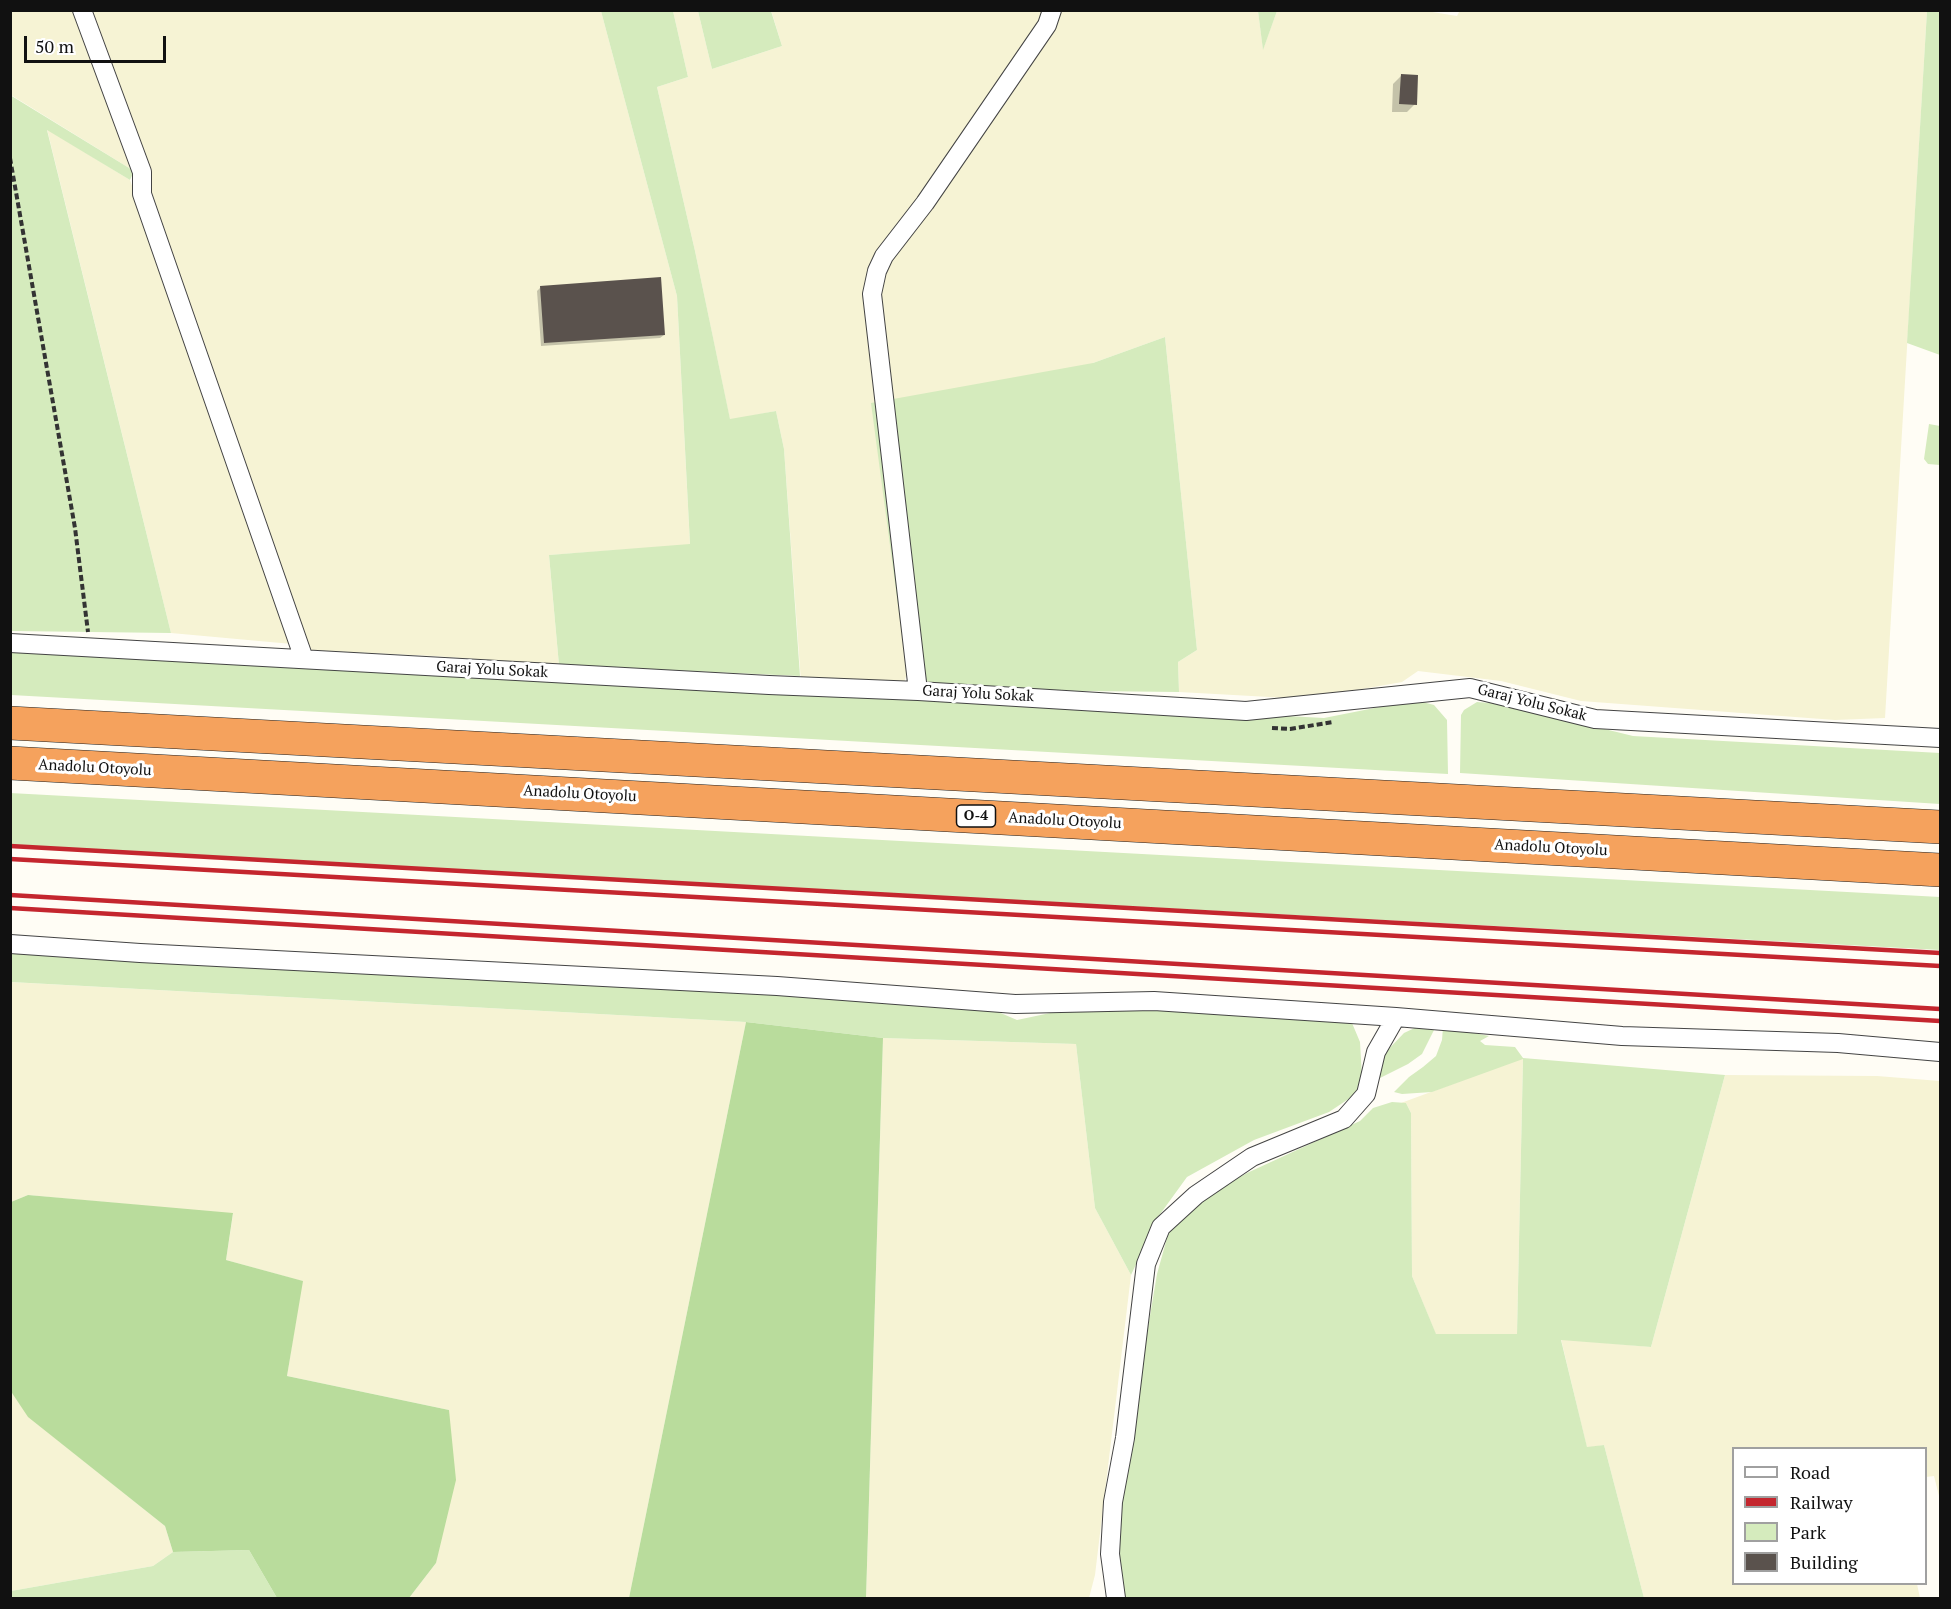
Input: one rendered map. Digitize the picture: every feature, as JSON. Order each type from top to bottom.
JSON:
[{"type":"highway","points":[[10,723],[1941,827]]},
{"type":"highway","name":"Anadolu Otoyolu","points":[[10,763],[1941,870]]},
{"type":"street","points":[[82,10],[142,172],[142,194],[304,659]]},
{"type":"street","points":[[918,691],[872,294],[877,271],[884,256],[926,203],[1047,25],[1052,10]]},
{"type":"street","name":"Garaj Yolu Sokak","points":[[10,643],[918,691],[1246,711],[1470,688],[1595,719],[1941,738]]},
{"type":"street","points":[[10,944],[140,953],[777,986],[1015,1004],[1154,1001],[1396,1017],[1622,1036],[1838,1043],[1941,1052]]},
{"type":"street","points":[[1116,1599],[1110,1554],[1113,1503],[1125,1438],[1146,1264],[1161,1227],[1196,1195],[1252,1157],[1344,1119],[1366,1094],[1376,1053],[1396,1017]]},
{"type":"path","points":[[10,158],[75,528],[90,647]]},
{"type":"shaded area","points":[[771,10],[1258,11],[1263,49],[1277,11],[1420,10],[1457,16],[1460,10],[1927,11],[1885,718],[1835,720],[1581,701],[1501,681],[1418,671],[1402,682],[1306,699],[1179,692],[1178,662],[1197,650],[1165,337],[1093,363],[907,673],[904,683],[801,682],[784,449],[776,411],[730,420],[695,251],[657,87],[688,77],[673,11],[698,11],[712,69],[782,46]]},
{"type":"shaded area","points":[[10,11],[601,11],[677,296],[690,545],[549,555],[559,665],[308,650],[148,182],[11,95]]},
{"type":"shaded area","points":[[47,129],[130,180],[292,644],[171,633]]},
{"type":"shaded area","points":[[10,982],[746,1022],[629,1598],[409,1598],[436,1563],[449,1410],[287,1376],[302,1281],[226,1260],[233,1214],[28,1195],[11,1202]]},
{"type":"shaded area","points":[[883,1038],[1076,1044],[1095,1208],[1131,1275],[1095,1575],[1089,1598],[866,1598]]},
{"type":"shaded area","points":[[1523,1058],[1517,1334],[1436,1335],[1412,1276],[1411,1113],[1406,1103],[1401,1103]]},
{"type":"shaded area","points":[[1725,1075],[1877,1076],[1940,1081],[1940,1500],[1934,1476],[1927,1477],[1927,1447],[1732,1447],[1732,1585],[1917,1585],[1920,1598],[1644,1598],[1604,1445],[1587,1448],[1561,1339],[1651,1347]]},
{"type":"shaded area","points":[[10,1390],[29,1417],[165,1526],[173,1552],[153,1566],[11,1591]]},
{"type":"green space","points":[[601,11],[673,11],[688,77],[657,87],[695,251],[730,419],[776,411],[784,449],[800,676],[559,665],[549,555],[690,544],[677,296]]},
{"type":"green space","points":[[698,11],[771,11],[782,46],[712,69]]},
{"type":"green space","points":[[1258,11],[1277,11],[1263,50]]},
{"type":"green space","points":[[1927,11],[1940,11],[1940,355],[1907,343]]},
{"type":"green space","points":[[10,95],[134,171],[130,180],[47,130],[171,633],[11,631]]},
{"type":"green space","points":[[1165,337],[1197,650],[1178,662],[1179,692],[993,690],[932,683],[907,673],[871,403],[1093,363]]},
{"type":"green space","points":[[1929,424],[1940,426],[1940,465],[1928,464],[1924,459]]},
{"type":"green space","points":[[10,647],[1324,718],[1415,700],[1434,705],[1447,720],[1448,774],[11,695]]},
{"type":"green space","points":[[1477,702],[1503,704],[1633,736],[1940,753],[1940,804],[1460,773],[1461,715],[1464,710]]},
{"type":"green space","points":[[10,793],[1940,897],[1940,950],[11,846]]},
{"type":"green space","points":[[10,950],[881,1001],[996,1011],[1017,1020],[1088,1005],[1332,1016],[1352,1023],[1360,1042],[1362,1077],[1359,1092],[1329,1112],[1254,1140],[1187,1177],[1158,1217],[1131,1275],[1095,1208],[1076,1044],[883,1038],[746,1022],[11,982]]},
{"type":"green space","points":[[746,1022],[883,1038],[866,1598],[629,1598]]},
{"type":"green space","points":[[1421,1025],[1429,1026],[1434,1030],[1422,1054],[1380,1078],[1377,1076],[1381,1057],[1404,1033]]},
{"type":"green space","points":[[1443,1027],[1489,1036],[1480,1041],[1485,1045],[1515,1047],[1523,1058],[1725,1075],[1651,1347],[1561,1340],[1587,1447],[1604,1445],[1644,1598],[1122,1598],[1119,1587],[1118,1507],[1157,1274],[1169,1231],[1196,1202],[1247,1173],[1360,1121],[1373,1108],[1392,1102],[1406,1103],[1411,1113],[1412,1276],[1436,1334],[1517,1334],[1523,1059],[1432,1092],[1402,1094],[1394,1092],[1436,1056],[1442,1040]]},
{"type":"green space","points":[[28,1195],[233,1213],[226,1260],[303,1281],[287,1376],[449,1410],[456,1480],[436,1563],[409,1598],[277,1598],[249,1550],[173,1552],[165,1526],[28,1417],[10,1390],[11,1202]]},
{"type":"green space","points":[[249,1550],[277,1598],[11,1598],[11,1591],[153,1566],[173,1552]]},
{"type":"building","points":[[1401,74],[1418,75],[1417,105],[1399,104]]},
{"type":"building","points":[[661,277],[665,335],[544,343],[540,286]]},
{"type":"railway","points":[[10,846],[1940,953]]},
{"type":"railway","points":[[10,859],[1940,966]]},
{"type":"railway","points":[[10,895],[1940,1009]]},
{"type":"railway","points":[[10,908],[1940,1021]]}]
